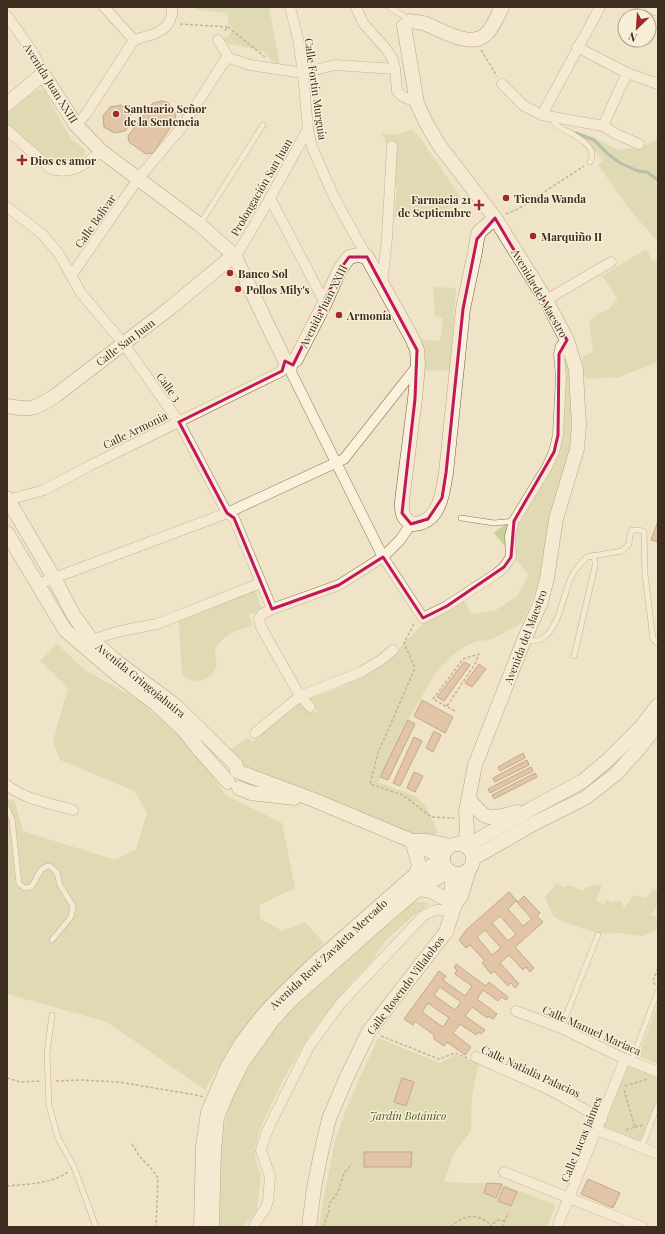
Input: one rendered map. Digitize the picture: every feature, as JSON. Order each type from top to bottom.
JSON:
[{"type":"main road","points":[[410,21],[423,23],[457,38],[476,40],[484,36],[491,27],[502,7]]},
{"type":"main road","name":"Avenida del Maestro","points":[[410,21],[404,26],[417,103],[425,121],[439,145],[495,218],[546,300],[567,340],[576,369],[579,425],[577,449],[556,519],[547,578],[541,602],[524,640],[475,765],[466,810],[468,830],[463,851]]},
{"type":"main road","points":[[7,104],[43,74]]},
{"type":"main road","name":"Avenida Juan XXIII","points":[[43,74],[76,125],[101,151],[200,225],[234,256],[289,362],[296,359],[339,271],[350,257],[358,255],[367,257]]},
{"type":"main road","points":[[367,257],[412,338],[417,350],[418,365],[415,399],[402,501],[402,513],[405,519],[411,524],[420,524],[435,512],[442,498],[446,473],[463,309],[479,232],[495,218]]},
{"type":"main road","name":"Calle San Juan","points":[[7,406],[29,409],[40,406],[170,308],[234,256]]},
{"type":"main road","name":"Avenida Gringojahuira","points":[[8,499],[54,578],[86,642],[120,677],[156,704],[183,729],[197,747],[234,785]]},
{"type":"main road","name":"Avenida Gringojahuira","points":[[7,533],[65,630],[117,662],[175,705],[236,765],[240,772]]},
{"type":"main road","points":[[412,841],[428,841],[463,851],[531,809],[583,781],[609,759],[641,727],[658,705]]},
{"type":"main road","points":[[446,866],[445,850],[463,851],[533,824],[585,798],[616,774],[657,726]]},
{"type":"main road","points":[[314,800],[251,793],[234,785],[230,774],[232,772],[240,772],[314,800],[412,841],[446,866],[462,874],[463,851]]},
{"type":"main road","points":[[466,810],[491,818],[531,809]]},
{"type":"main road","points":[[412,841],[419,865],[416,874]]},
{"type":"main road","name":"Calle Rosendo Villalobos","points":[[308,1227],[322,1146],[329,1119],[369,1031],[446,932],[453,908],[461,896],[463,851]]},
{"type":"main road","name":"Calle Rosendo Villalobos","points":[[446,866],[452,893],[453,908]]},
{"type":"main road","name":"Avenida René Zavaleta Mercado","points":[[201,1227],[203,1147],[208,1112],[227,1068],[242,1042],[264,1014],[316,962],[416,874],[446,866]]},
{"type":"main road","name":"Avenida René Zavaleta Mercado","points":[[212,1227],[214,1151],[217,1117],[242,1064],[272,1021],[290,1001],[392,911],[446,866]]},
{"type":"main road","points":[[418,890],[430,891],[453,908]]},
{"type":"street","points":[[104,7],[134,40]]},
{"type":"street","points":[[76,125],[86,114],[134,40],[154,34],[163,29],[169,23],[172,14],[172,7]]},
{"type":"street","name":"Calle Fortín Murguía","points":[[290,7],[298,39],[303,73],[308,129],[312,147],[334,197],[367,257]]},
{"type":"street","points":[[356,7],[362,23],[387,50],[393,60],[397,91],[402,96],[417,103]]},
{"type":"street","points":[[542,115],[577,47],[600,7]]},
{"type":"street","points":[[650,7],[658,11]]},
{"type":"street","name":"Avenida Juan XXIII","points":[[7,16],[34,54],[43,74]]},
{"type":"street","points":[[218,40],[228,58],[250,65],[303,73],[334,65],[395,69]]},
{"type":"street","points":[[577,47],[627,73],[658,84]]},
{"type":"street","name":"Calle Bolivar","points":[[71,276],[138,179],[182,127],[227,57],[228,58]]},
{"type":"street","points":[[603,126],[627,73]]},
{"type":"street","points":[[502,84],[524,106],[542,115],[603,126],[616,134],[639,144]]},
{"type":"street","name":"Prolongación San Juan","points":[[234,256],[238,252],[270,198],[308,129]]},
{"type":"street","points":[[7,130],[51,169],[59,171],[68,171],[83,165],[101,151]]},
{"type":"street","points":[[382,285],[387,238],[392,146]]},
{"type":"street","points":[[270,198],[324,303]]},
{"type":"street","name":"Calle 3","points":[[7,207],[42,234],[60,254],[81,293],[123,343],[179,422],[227,513],[234,518],[272,609]]},
{"type":"street","points":[[546,300],[611,262]]},
{"type":"street","points":[[289,362],[291,372],[383,558],[423,618],[447,606],[504,567],[511,557],[510,536],[514,521],[547,467],[554,452],[558,435],[560,377],[559,354],[561,346],[567,340]]},
{"type":"street","name":"Calle Armonia","points":[[8,499],[44,490],[89,466],[282,371],[289,362]]},
{"type":"street","points":[[38,584],[227,513],[344,459],[418,365]]},
{"type":"street","points":[[310,707],[300,696],[261,627],[259,619],[262,614],[272,609],[339,585],[383,558],[400,540],[411,524]]},
{"type":"street","points":[[86,642],[120,631],[157,624],[261,583]]},
{"type":"street","points":[[255,733],[300,696],[361,672],[381,660],[393,650]]},
{"type":"street","points":[[7,785],[27,798],[73,810]]},
{"type":"street","points":[[253,1227],[266,1207],[268,1201],[270,1176],[261,1151],[263,1142],[310,1046],[341,1002],[423,916],[440,908],[453,908]]},
{"type":"street","name":"Calle Manuel Mariaca","points":[[516,1011],[561,1028],[628,1060],[655,1075]]},
{"type":"street","name":"Calle Natialia Palacios","points":[[476,1057],[550,1090],[602,1118]]},
{"type":"street","name":"Calle Lucas Jaimes","points":[[558,1227],[602,1118],[628,1060]]},
{"type":"street","points":[[597,1130],[641,1149],[658,1154]]},
{"type":"street","points":[[504,1172],[642,1227]]},
{"type":"lane","points":[[389,7],[410,21]]},
{"type":"lane","points":[[553,117],[555,124],[582,141],[588,147],[592,156],[590,162]]},
{"type":"lane","points":[[200,225],[263,125]]},
{"type":"lane","points":[[461,518],[494,523],[514,521]]},
{"type":"lane","points":[[524,640],[538,640],[547,635],[558,617],[573,573],[587,557],[622,552],[629,544],[632,530],[639,530],[644,532],[645,575],[653,639],[658,644]]},
{"type":"lane","points":[[574,656],[595,566],[593,555]]},
{"type":"lane","points":[[7,808],[12,819],[19,884],[25,888],[31,887],[40,871],[44,867],[50,866],[57,873],[60,885],[73,906],[71,917],[52,940]]},
{"type":"lane","points":[[561,1028],[598,935]]},
{"type":"lane","name":"Calle Lucas Jaimes","points":[[628,1060],[658,991]]},
{"type":"lane","points":[[52,1015],[47,1053],[49,1106],[58,1138],[74,1167],[96,1227]]},
{"type":"lane","points":[[641,1149],[658,1105]]},
{"type":"path","points":[[169,23],[228,27],[281,70]]},
{"type":"path","points":[[218,40],[228,27]]},
{"type":"path","points":[[486,59],[502,84]]},
{"type":"path","points":[[495,218],[518,209],[590,162]]},
{"type":"path","points":[[420,613],[404,643],[415,668],[378,753],[370,784],[403,795],[431,817],[466,810]]},
{"type":"path","points":[[447,706],[475,664],[479,654],[463,659],[433,698],[455,711]]},
{"type":"path","points":[[658,968],[653,981],[658,991]]},
{"type":"path","name":"Calle Natialia Palacios","points":[[381,1036],[440,1059],[455,1053],[467,1058],[476,1057]]},
{"type":"path","points":[[623,1087],[655,1075]]},
{"type":"path","points":[[7,1078],[20,1082],[82,1080],[118,1082],[196,1095],[213,1101]]},
{"type":"path","points":[[622,1083],[635,1127]]},
{"type":"path","points":[[620,1132],[646,1124]]},
{"type":"path","points":[[132,1144],[140,1157],[158,1178],[156,1227]]},
{"type":"path","points":[[323,1227],[329,1211],[329,1204],[338,1192],[344,1173],[352,1164]]},
{"type":"path","points":[[7,1186],[43,1182],[60,1178],[74,1167]]},
{"type":"path","points":[[502,1227],[508,1213]]},
{"type":"path","points":[[452,1227],[463,1218],[476,1216],[486,1220],[491,1225]]},
{"type":"path","points":[[489,1227],[498,1220],[505,1221]]},
{"type":"highlighted area","points":[[495,218],[567,340],[559,354],[558,435],[554,452],[514,521],[511,557],[504,567],[447,606],[423,618],[383,557],[339,585],[272,609],[234,518],[227,513],[179,422],[282,371],[285,361],[293,365],[339,271],[349,257],[367,257],[417,350],[415,399],[402,513],[411,524],[428,519],[442,498],[446,473],[463,309],[477,239]]},
{"type":"green space","points":[[196,7],[269,7],[281,70],[263,51],[229,44],[221,39],[229,35],[231,30],[234,30],[229,24],[227,13],[198,10]]},
{"type":"green space","points":[[37,90],[42,90],[45,92],[71,139],[85,150],[84,156],[60,165],[55,164],[7,125],[7,113]]},
{"type":"green space","points":[[412,129],[421,139],[462,199],[451,207],[444,219],[409,215],[394,217],[397,188],[394,179],[396,145],[386,144],[382,133],[396,135]]},
{"type":"green space","points":[[576,133],[593,137],[618,150],[645,146],[658,139],[658,242],[631,211],[598,165],[603,160],[590,145]]},
{"type":"green space","points":[[646,249],[652,260],[658,261],[658,362],[619,377],[585,379],[582,357],[593,352],[589,322],[597,314],[608,310],[618,299],[602,276]]},
{"type":"green space","points":[[433,287],[456,288],[450,371],[423,370],[418,339],[440,341],[443,318],[435,316]]},
{"type":"green space","points":[[565,352],[570,374],[574,410],[571,442],[568,461],[549,515],[544,559],[537,590],[522,623],[493,639],[475,642],[462,648],[437,671],[409,718],[378,782],[417,797],[427,808],[438,832],[432,837],[421,838],[251,772],[230,750],[248,738],[253,742],[279,717],[300,702],[309,711],[318,713],[310,698],[335,690],[371,671],[387,660],[428,619],[463,600],[472,614],[496,610],[517,596],[529,574],[494,533],[504,525],[517,520],[531,502],[552,465],[565,400]]},
{"type":"green space","points":[[256,591],[262,610],[249,615],[253,626],[231,633],[223,639],[215,649],[217,666],[211,676],[200,681],[189,680],[182,674],[179,626],[177,620],[240,595]]},
{"type":"green space","points":[[57,644],[85,670],[138,700],[190,744],[226,795],[282,823],[295,888],[260,905],[260,918],[282,931],[305,922],[324,943],[250,1020],[227,1052],[205,1090],[107,1022],[7,994],[7,800],[14,799],[23,831],[115,860],[136,849],[147,813],[134,791],[60,760],[53,741],[68,688],[40,661]]},
{"type":"green space","points":[[557,883],[564,888],[568,885],[584,891],[586,887],[602,884],[596,901],[604,904],[607,899],[612,902],[621,900],[624,908],[634,895],[646,898],[653,888],[658,892],[658,904],[651,915],[658,918],[658,929],[642,936],[620,933],[599,934],[566,923],[553,916],[545,897]]},
{"type":"green space","points":[[414,902],[430,904],[413,916],[385,941],[372,961],[354,979],[312,1031],[283,1080],[260,1129],[255,1147],[255,1159],[261,1174],[256,1213],[242,1227],[220,1227],[219,1192],[222,1139],[229,1105],[235,1089],[248,1065],[263,1042],[295,1005],[350,955],[406,907]]},
{"type":"green space","points":[[658,1004],[658,1064],[638,1056]]},
{"type":"green space","name":"Jardín Botánico","points":[[378,1038],[440,1063],[455,1055],[479,1063],[472,1096],[471,1131],[453,1155],[444,1182],[502,1184],[553,1204],[555,1207],[547,1227],[319,1227],[335,1141],[348,1104]]},
{"type":"green space","points":[[627,1065],[658,1077],[658,1098],[641,1142],[603,1127]]},
{"type":"building","points":[[161,101],[167,102],[172,107],[176,114],[175,121],[153,153],[146,154],[129,142],[128,136],[153,103]]},
{"type":"building","points":[[121,105],[130,112],[131,123],[125,131],[114,133],[104,127],[103,116],[110,107]]},
{"type":"building","points":[[658,521],[658,542],[651,540]]},
{"type":"building","points":[[464,662],[470,665],[444,701],[437,697]]},
{"type":"building","points":[[479,664],[486,669],[472,687],[465,683]]},
{"type":"building","points":[[422,700],[453,717],[445,733],[414,716]]},
{"type":"building","points":[[408,720],[415,724],[388,780],[380,777]]},
{"type":"building","points":[[434,731],[441,735],[433,752],[426,748]]},
{"type":"building","points":[[414,737],[422,741],[400,786],[393,783]]},
{"type":"building","points":[[523,753],[525,758],[500,771],[498,767]]},
{"type":"building","points":[[527,760],[529,765],[495,782],[493,778]]},
{"type":"building","points":[[531,767],[533,771],[490,793],[488,789]]},
{"type":"building","points":[[414,772],[423,776],[415,792],[407,788]]},
{"type":"building","points":[[535,773],[537,777],[494,799],[492,795]]},
{"type":"building","points":[[509,892],[518,902],[524,896],[540,913],[537,916],[543,922],[515,947],[534,968],[530,972],[526,967],[523,970],[509,955],[500,963],[519,984],[515,988],[511,983],[508,986],[494,971],[491,974],[482,963],[485,961],[470,945],[466,948],[459,940],[466,930]],"holes":[[[516,901],[532,919],[523,926],[508,909]],[[500,916],[516,934],[508,941],[492,923]],[[485,930],[501,948],[492,955],[477,937]]]},
{"type":"building","points":[[456,964],[486,986],[489,982],[508,997],[506,1000],[501,997],[498,1001],[483,990],[477,999],[497,1014],[493,1019],[488,1016],[487,1018],[472,1007],[465,1016],[485,1030],[481,1034],[478,1032],[476,1035],[460,1024],[453,1033],[471,1047],[465,1055],[447,1042],[444,1046],[434,1039],[434,1035],[415,1021],[413,1025],[404,1019],[439,971],[446,976],[443,980],[465,996],[472,986],[455,974],[457,970],[454,968]],"holes":[[[440,987],[461,1002],[455,1010],[434,995]],[[428,1003],[449,1018],[443,1027],[422,1012]]]},
{"type":"building","points":[[402,1078],[414,1082],[406,1106],[394,1102]]},
{"type":"building","points":[[364,1152],[412,1152],[411,1167],[364,1167]]},
{"type":"building","points":[[588,1179],[620,1193],[613,1208],[581,1194]]},
{"type":"building","points":[[487,1183],[502,1184],[496,1198],[484,1193]]},
{"type":"building","points":[[504,1187],[517,1192],[511,1206],[498,1201]]},
{"type":"waterway","points":[[576,133],[594,140],[608,154],[620,163],[638,171],[647,172],[658,180]]},
{"type":"place","name":"Santuario Señor de la Sentencia","points":[[116,114]]},
{"type":"place","name":"Dios es amor","points":[[22,160]]},
{"type":"place","name":"Tienda Wanda","points":[[506,198]]},
{"type":"place","name":"Farmacia 21 de Septiembre","points":[[479,205]]},
{"type":"place","name":"Marquiño II","points":[[533,236]]},
{"type":"place","name":"Banco Sol","points":[[230,273]]},
{"type":"place","name":"Pollos Mily's","points":[[238,289]]},
{"type":"place","name":"Armonía","points":[[339,315]]}]
